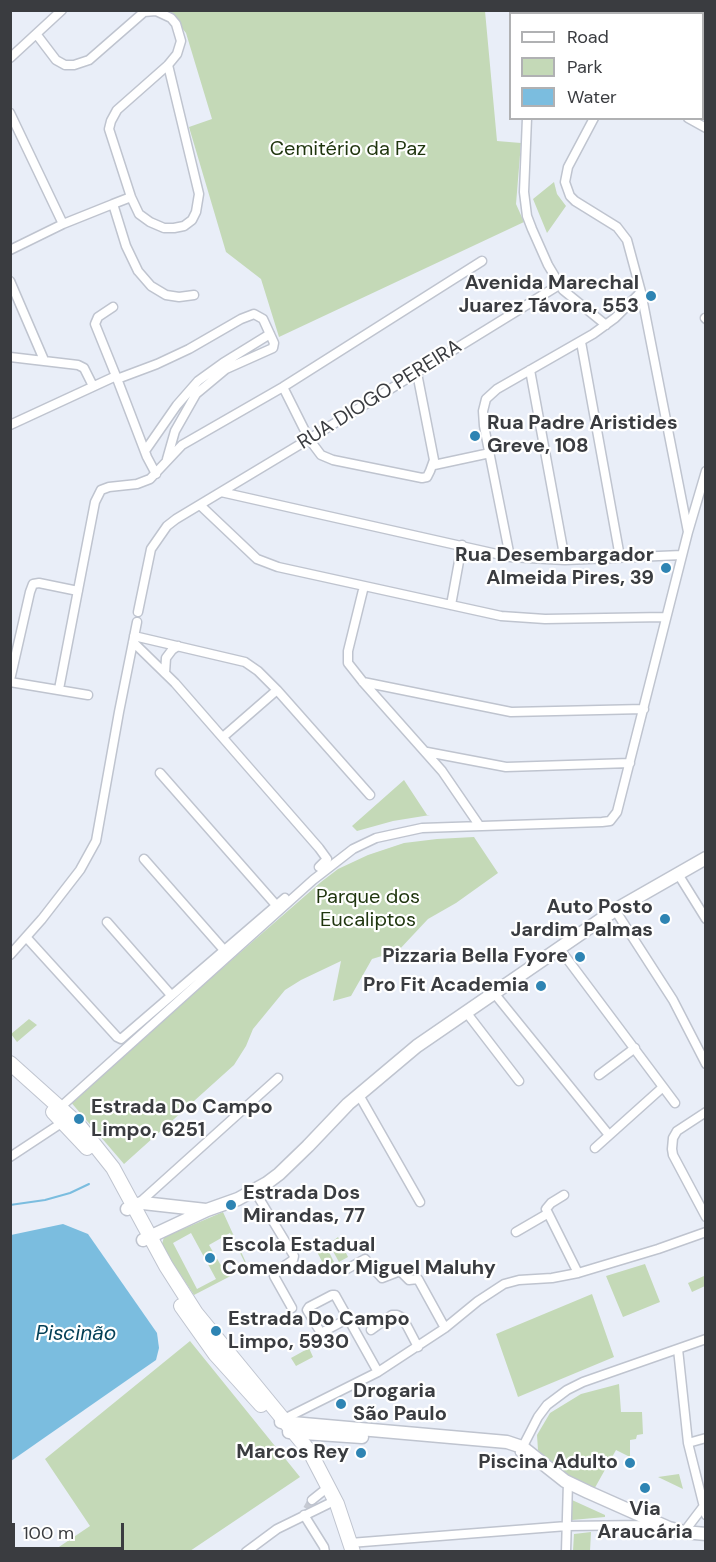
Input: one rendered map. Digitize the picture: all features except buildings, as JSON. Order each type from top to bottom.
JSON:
[{"type":"main road","points":[[10,1063],[78,1124],[113,1168],[186,1315],[199,1333],[310,1452],[337,1503],[349,1549]]},
{"type":"main road","points":[[10,1075],[63,1122],[133,1206]]},
{"type":"main road","points":[[286,1425],[321,1499],[349,1549]]},
{"type":"street","points":[[10,58],[62,10]]},
{"type":"street","points":[[37,34],[56,60],[65,64],[80,64],[88,60],[144,12],[156,11],[171,18],[176,24],[182,41],[177,54],[168,65],[117,110],[109,129],[131,197],[144,219],[164,228],[184,226],[192,220],[198,203],[199,187],[168,65]]},
{"type":"street","points":[[10,113],[63,224]]},
{"type":"street","points":[[527,120],[524,178],[527,216],[559,285],[606,325]]},
{"type":"street","points":[[593,120],[568,167],[566,182],[570,196],[575,201],[610,222],[623,233],[627,240],[642,292],[688,532]]},
{"type":"street","points":[[691,120],[705,128]]},
{"type":"street","points":[[10,250],[63,224],[131,197]]},
{"type":"street","points":[[113,204],[132,261],[144,280],[158,292],[166,295],[179,297],[194,295]]},
{"type":"street","points":[[59,689],[95,502],[99,493],[109,487],[137,484],[156,474],[167,459],[182,445],[283,387],[482,261]]},
{"type":"street","points":[[10,281],[44,360]]},
{"type":"street","name":"RUA DIOGO PEREIRA","points":[[138,612],[151,549],[167,526],[559,285]]},
{"type":"street","points":[[510,557],[483,411],[486,399],[497,389],[581,342],[606,325],[642,292]]},
{"type":"street","points":[[113,307],[98,317],[95,324],[156,474]]},
{"type":"street","points":[[10,425],[93,386],[157,364],[254,314],[263,319],[274,343],[273,348],[232,366],[196,394],[175,431],[167,459]]},
{"type":"street","points":[[145,451],[177,405],[198,381],[270,334]]},
{"type":"street","points":[[581,342],[620,557]]},
{"type":"street","points":[[10,357],[81,366],[93,386]]},
{"type":"street","points":[[530,370],[565,560]]},
{"type":"street","points":[[283,387],[309,439],[321,454],[333,460],[413,478],[427,477],[434,465],[433,450],[417,373]]},
{"type":"street","points":[[434,465],[490,453]]},
{"type":"street","points":[[65,1102],[313,880],[339,859],[376,838],[422,828],[610,821],[616,812],[630,763],[665,617],[705,471]]},
{"type":"street","points":[[221,492],[510,557],[565,560],[682,555]]},
{"type":"street","points":[[681,498],[689,502],[698,501]]},
{"type":"street","points":[[200,505],[257,559],[278,567],[501,616],[545,620],[665,617]]},
{"type":"street","points":[[451,606],[462,546]]},
{"type":"street","points":[[78,591],[39,583],[33,584],[10,681],[88,695]]},
{"type":"street","points":[[364,586],[347,657],[348,663],[427,752],[479,825]]},
{"type":"street","points":[[10,955],[80,870],[96,842],[137,622]]},
{"type":"street","points":[[134,639],[178,646],[245,662],[277,690],[370,795]]},
{"type":"street","points":[[26,937],[120,1039],[327,859],[223,737],[134,639]]},
{"type":"street","points":[[165,673],[166,658],[178,646]]},
{"type":"street","points":[[363,682],[511,712],[644,709]]},
{"type":"street","points":[[223,737],[277,690]]},
{"type":"street","points":[[427,752],[506,766],[630,763]]},
{"type":"street","points":[[160,773],[276,905]]},
{"type":"street","points":[[147,1238],[207,1210],[230,1202],[279,1174],[336,1115],[399,1060],[615,910],[705,858]]},
{"type":"street","points":[[144,859],[224,950]]},
{"type":"street","points":[[678,874],[705,919]]},
{"type":"street","points":[[615,910],[673,1000],[705,1064]]},
{"type":"street","points":[[107,922],[171,995]]},
{"type":"street","points":[[559,948],[675,1103]]},
{"type":"street","points":[[494,993],[609,1135]]},
{"type":"street","points":[[466,1012],[519,1081]]},
{"type":"street","points":[[599,1075],[635,1048]]},
{"type":"street","points":[[133,1206],[278,1078]]},
{"type":"street","points":[[595,1148],[663,1087]]},
{"type":"street","points":[[359,1095],[420,1202]]},
{"type":"street","points":[[705,1112],[677,1131],[673,1138],[672,1149],[672,1155],[702,1202],[705,1217]]},
{"type":"street","points":[[10,1158],[63,1122]]},
{"type":"street","points":[[254,1190],[294,1256],[293,1260],[278,1270],[274,1276],[292,1308]]},
{"type":"street","points":[[564,1195],[548,1206],[547,1214],[578,1273]]},
{"type":"street","points":[[133,1206],[207,1210]]},
{"type":"street","points":[[516,1232],[547,1214]]},
{"type":"street","points":[[286,1425],[418,1347],[504,1284],[578,1273],[705,1232]]},
{"type":"street","points":[[347,1269],[365,1259],[382,1278],[400,1271],[409,1280],[418,1279],[446,1328]]},
{"type":"street","points":[[347,1319],[321,1333],[307,1310],[334,1295],[378,1372]]},
{"type":"street","points":[[371,1330],[387,1317],[397,1315],[407,1326],[418,1347]]},
{"type":"street","points":[[521,1450],[547,1405],[567,1390],[583,1382],[705,1339]]},
{"type":"street","points":[[678,1349],[688,1443],[704,1511],[684,1532]]},
{"type":"street","points":[[286,1425],[492,1444],[507,1443],[521,1450],[567,1485],[679,1538],[705,1542]]},
{"type":"street","points":[[688,1443],[705,1438]]},
{"type":"street","points":[[566,1551],[567,1485]]},
{"type":"street","points":[[249,1551],[321,1499]]},
{"type":"street","points":[[305,1512],[325,1551]]},
{"type":"street","points":[[349,1549],[567,1526],[647,1523],[684,1532],[705,1534]]},
{"type":"green space","name":"Cemitério da Paz","points":[[168,11],[485,11],[497,141],[521,143],[516,204],[524,222],[279,337],[261,279],[226,252],[189,127],[212,119],[186,33]]},
{"type":"green space","points":[[554,182],[557,194],[566,206],[547,233],[533,199]]},
{"type":"green space","name":"Parque dos Eucaliptos","points":[[404,780],[427,815],[430,815],[393,821],[357,831],[352,826]]},
{"type":"green space","name":"Parque dos Eucaliptos","points":[[474,837],[498,873],[456,903],[428,919],[398,951],[372,959],[351,996],[333,1001],[341,961],[285,990],[253,1029],[234,1065],[124,1164],[69,1100],[162,1017],[338,869],[368,855],[404,843]]},
{"type":"green space","points":[[29,1019],[37,1025],[17,1042],[11,1034]]},
{"type":"green space","name":"Escola Estadual Comendador Miguel Maluhy","points":[[223,1212],[248,1267],[194,1295],[166,1253],[162,1244],[164,1237]],"holes":[[[191,1233],[216,1279],[197,1289],[173,1243]],[[230,1233],[245,1263],[226,1274],[209,1245]]]},
{"type":"green space","points":[[338,1237],[348,1257],[339,1262],[329,1244]]},
{"type":"green space","points":[[325,1244],[335,1264],[326,1269],[316,1250]]},
{"type":"green space","points":[[645,1264],[660,1302],[623,1317],[606,1276]]},
{"type":"green space","points":[[704,1276],[705,1286],[692,1292],[688,1283]]},
{"type":"green space","points":[[592,1294],[614,1357],[518,1397],[496,1334]]},
{"type":"green space","points":[[190,1341],[300,1477],[190,1551],[53,1551],[90,1526],[45,1459]]},
{"type":"green space","points":[[309,1348],[313,1357],[296,1366],[291,1358]]},
{"type":"green space","points":[[619,1384],[621,1412],[642,1412],[643,1434],[630,1440],[630,1457],[616,1450],[592,1493],[552,1467],[538,1450],[537,1435],[550,1413],[581,1394]]},
{"type":"green space","points":[[679,1474],[683,1489],[658,1477]]},
{"type":"green space","points":[[572,1500],[605,1515],[605,1517],[572,1520]]},
{"type":"green space","points":[[591,1532],[590,1551],[573,1551],[574,1534]]},
{"type":"water","name":"Piscinão","points":[[63,1224],[88,1234],[157,1333],[159,1348],[156,1360],[11,1461],[11,1235]]},
{"type":"waterway","points":[[10,1205],[45,1200],[70,1193],[89,1184]]},
{"type":"tunnel","points":[[307,1509],[312,1500]]},
{"type":"place","name":"Avenida Marechal Juarez Távora, 553","points":[[651,296]]},
{"type":"place","name":"Rua Padre Aristides Greve, 108","points":[[475,436]]},
{"type":"place","name":"Rua Desembargador Almeida Pires, 39","points":[[666,568]]},
{"type":"place","name":"Auto Posto Jardim Palmas","points":[[665,919]]},
{"type":"place","name":"Pizzaria Bella Fyore","points":[[580,957]]},
{"type":"place","name":"Pro Fit Academia","points":[[541,986]]},
{"type":"place","name":"Estrada Do Campo Limpo, 6251","points":[[79,1119]]},
{"type":"place","name":"Estrada Dos Mirandas, 77","points":[[231,1205]]},
{"type":"place","name":"Escola Estadual Comendador Miguel Maluhy","points":[[210,1258]]},
{"type":"place","name":"Estrada Do Campo Limpo, 5930","points":[[216,1331]]},
{"type":"place","name":"Drogaria São Paulo","points":[[341,1404]]},
{"type":"place","name":"Marcos Rey","points":[[361,1453]]},
{"type":"place","name":"Piscina Adulto","points":[[630,1463]]},
{"type":"place","name":"Via Araucária","points":[[645,1488]]}]
